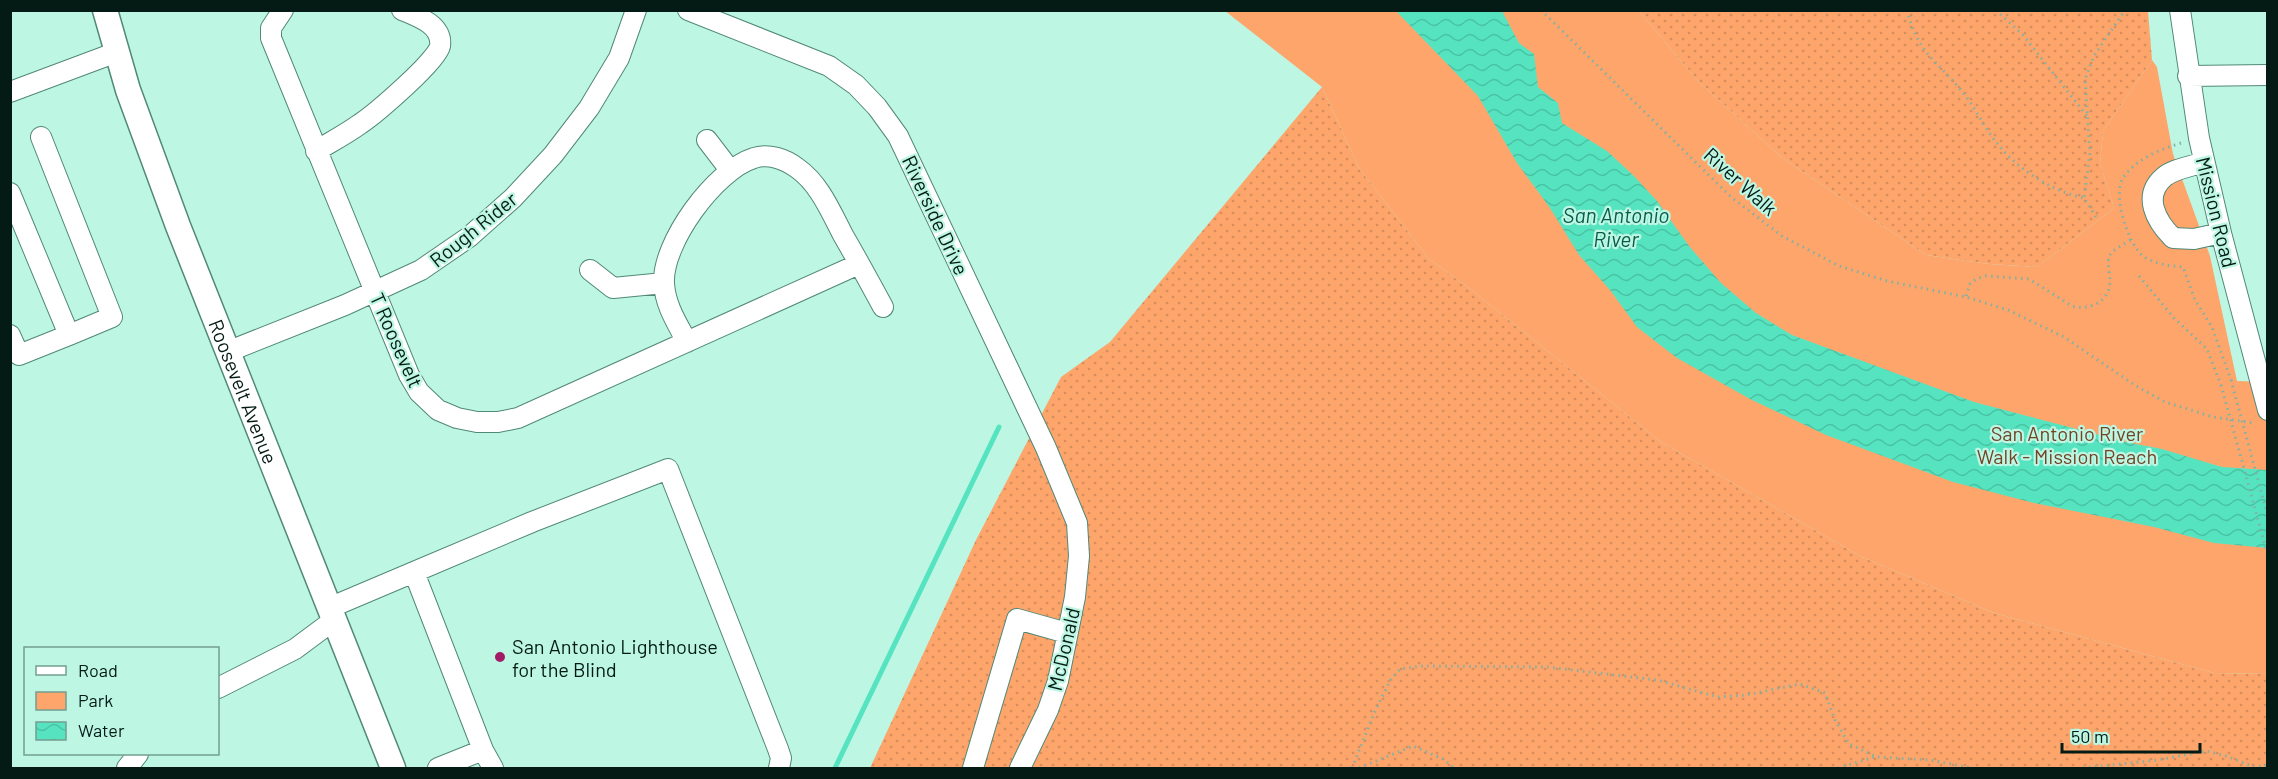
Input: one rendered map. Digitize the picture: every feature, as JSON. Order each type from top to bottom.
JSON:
[{"type":"main road","name":"Roosevelt Avenue","points":[[105,10],[128,90],[178,226],[393,768]]},
{"type":"street","name":"T Roosevelt","points":[[283,10],[271,28],[270,38],[409,375],[419,392],[438,410],[457,418],[477,422],[498,422],[518,418],[859,264]]},
{"type":"street","points":[[316,151],[361,123],[412,81],[440,46],[433,27],[426,21],[402,10]]},
{"type":"street","name":"Rough Rider","points":[[227,352],[421,270],[469,237],[513,198],[554,155],[589,108],[619,58],[636,10]]},
{"type":"street","name":"Riverside Drive","points":[[688,10],[829,66],[856,85],[877,107],[902,144],[1047,448],[1077,523]]},
{"type":"street","name":"Mission Road","points":[[2180,10],[2188,76],[2204,162],[2259,379],[2262,416]]},
{"type":"street","points":[[10,92],[117,52]]},
{"type":"street","points":[[2188,76],[2268,75]]},
{"type":"street","points":[[10,335],[19,355],[112,317],[41,137]]},
{"type":"street","points":[[707,140],[730,170]]},
{"type":"street","points":[[687,342],[669,309],[664,283],[666,267],[684,226],[709,191],[730,170],[754,158],[764,156],[783,160],[798,168],[821,194],[883,307]]},
{"type":"street","points":[[2204,162],[2165,176],[2155,188],[2152,206],[2162,227],[2173,238],[2194,239],[2221,233]]},
{"type":"street","points":[[10,193],[69,335]]},
{"type":"street","points":[[590,270],[613,288],[664,283]]},
{"type":"street","points":[[219,687],[295,649],[332,614],[414,572],[532,522],[668,469],[778,749],[781,758],[779,768]]},
{"type":"street","name":"McDonald","points":[[1020,768],[1048,710],[1058,681],[1075,597],[1079,556],[1077,523]]},
{"type":"street","points":[[414,572],[483,750],[493,768]]},
{"type":"street","points":[[973,768],[1017,619],[1068,633]]},
{"type":"street","points":[[438,768],[483,750]]},
{"type":"street","points":[[127,768],[137,755]]},
{"type":"path","name":"River Walk","points":[[1540,10],[1731,197],[1764,224],[1799,246],[1853,271],[1966,297],[2008,310],[2049,329],[2136,386],[2165,402],[2213,417],[2262,416]]},
{"type":"path","points":[[1907,10],[1913,32],[1928,57],[1961,90],[1997,143],[2027,171],[2063,194],[2084,198]]},
{"type":"path","points":[[1996,10],[2022,35],[2088,117]]},
{"type":"path","points":[[2096,217],[2084,198],[2090,153],[2085,79],[2094,56],[2125,10]]},
{"type":"path","points":[[1966,297],[1970,284],[1981,277],[2020,277],[2037,282],[2072,306],[2078,308],[2091,306],[2103,300],[2107,294],[2110,282],[2108,262],[2111,254],[2132,239]]},
{"type":"path","points":[[2139,276],[2174,318],[2208,350],[2221,385],[2268,556]]},
{"type":"path","points":[[2231,380],[2268,517]]},
{"type":"path","points":[[1352,768],[1390,681],[1400,669],[1421,666],[1547,667],[1657,680],[1718,697],[1746,695],[1800,684],[1825,693],[1835,720],[1849,744],[1877,757]]},
{"type":"path","points":[[1359,768],[1413,746],[1443,759],[1454,768]]},
{"type":"path","points":[[2083,768],[2158,760],[2206,751],[2254,767],[2268,765]]},
{"type":"path","points":[[1838,768],[1877,757],[1929,760],[1973,768]]},
{"type":"green space","name":"San Antonio River Walk - Mission Reach","points":[[1225,11],[1639,11],[1697,80],[1781,157],[1926,255],[1989,264],[2037,267],[2114,208],[2100,163],[2103,131],[2152,60],[2157,67],[2173,154],[2210,256],[2237,381],[2267,382],[2267,674],[2214,673],[1994,613],[1862,557],[1661,442],[1469,288],[1429,259],[1359,168],[1322,87]]},
{"type":"green space","points":[[1639,11],[2148,11],[2152,60],[2103,131],[2100,163],[2114,208],[2037,267],[1989,264],[1926,255],[1781,157],[1697,80]]},
{"type":"green space","points":[[1322,87],[1359,168],[1429,259],[1469,288],[1661,442],[1862,557],[1994,613],[2214,673],[2267,674],[2267,768],[870,768],[976,540],[1061,377],[1110,342]]},
{"type":"water","name":"San Antonio River","points":[[1396,11],[1502,11],[1519,43],[1534,54],[1538,87],[1558,103],[1562,123],[1607,151],[1634,176],[1657,201],[1689,246],[1721,283],[1756,313],[1792,335],[1974,402],[2126,442],[2162,449],[2222,467],[2267,470],[2267,548],[2214,543],[2154,527],[2034,503],[1953,482],[1826,435],[1750,399],[1677,358],[1637,327],[1610,290],[1579,255],[1550,208],[1517,163],[1478,96]]},
{"type":"waterway","points":[[835,768],[999,427]]},
{"type":"place","name":"San Antonio Lighthouse for the Blind","points":[[500,657]]}]
